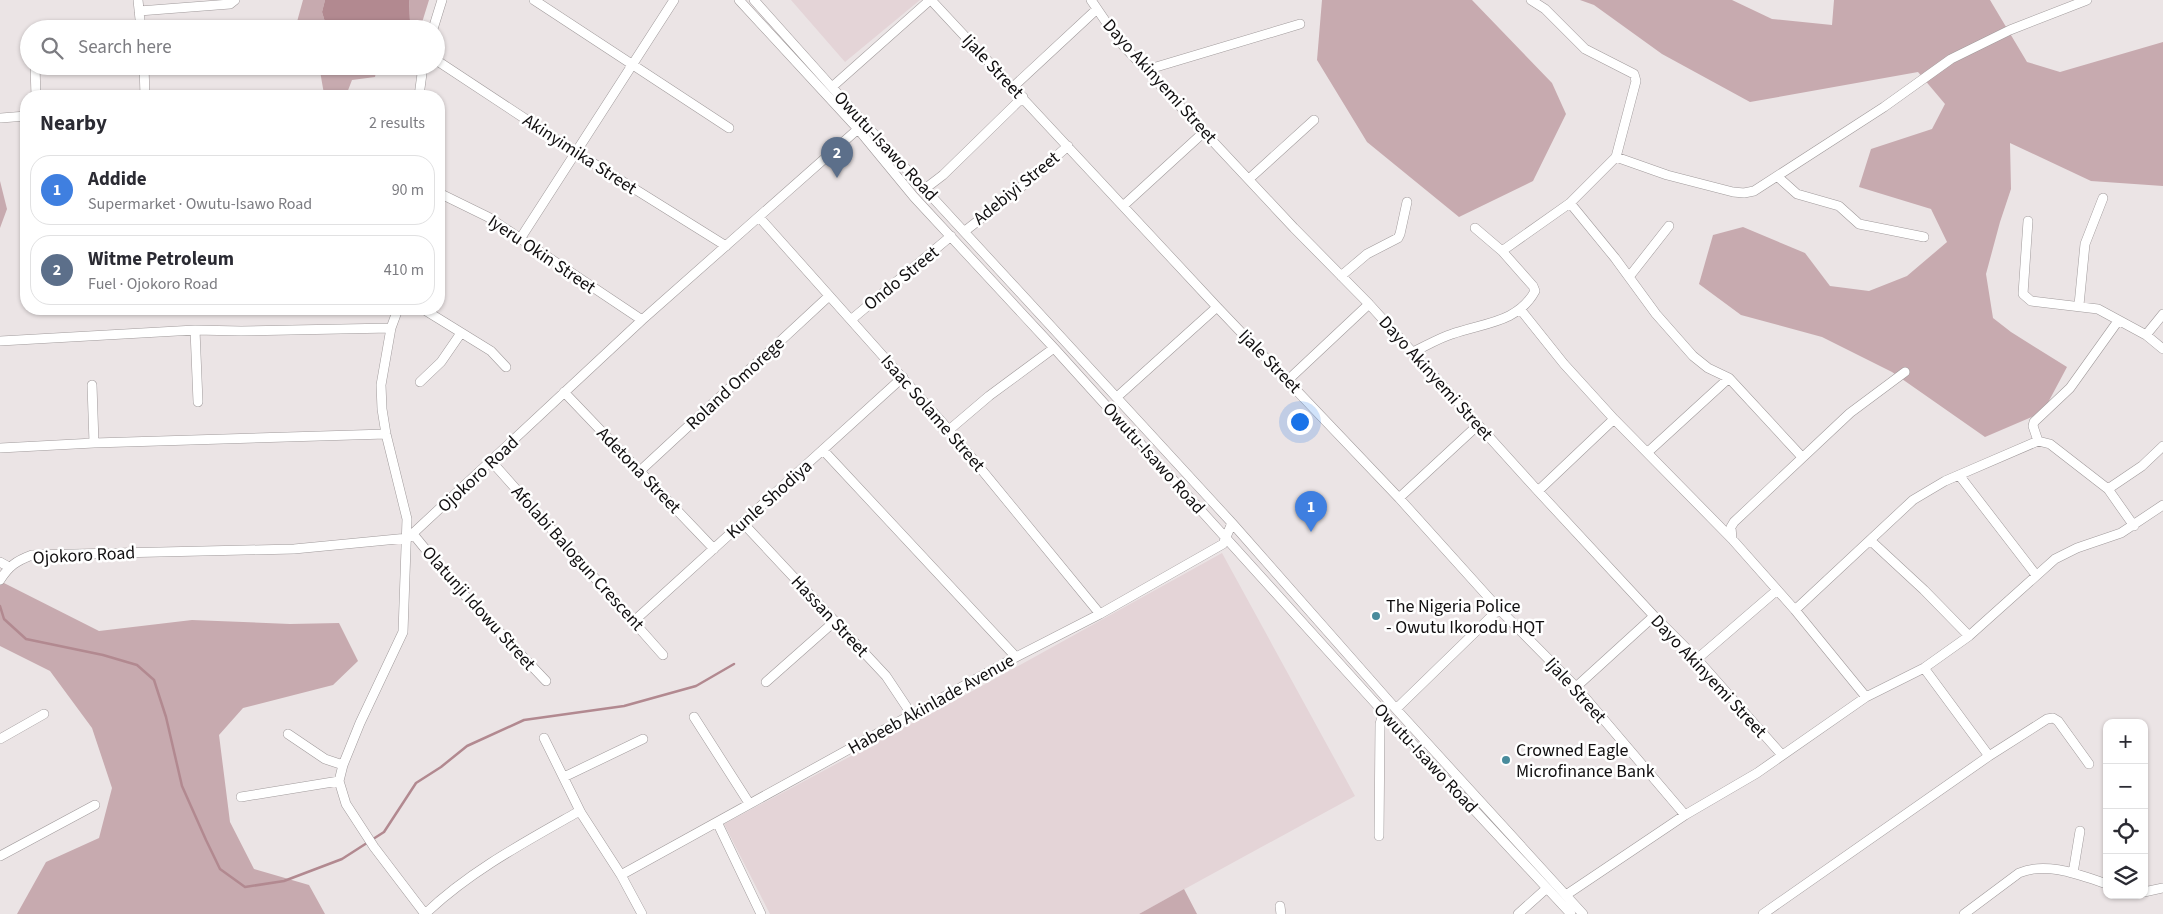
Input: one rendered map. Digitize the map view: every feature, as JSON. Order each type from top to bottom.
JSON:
[{"type":"street","points":[[138,0],[140,20]]},
{"type":"street","points":[[139,11],[230,4],[235,0]]},
{"type":"street","points":[[436,20],[442,0]]},
{"type":"street","points":[[534,0],[729,128]]},
{"type":"street","points":[[520,240],[577,154],[632,63],[674,0]]},
{"type":"street","name":"Owutu-Isawo Road","points":[[739,0],[858,129],[914,197],[1054,348],[1386,715],[1571,914]]},
{"type":"street","name":"Owutu-Isawo Road","points":[[754,0],[1232,523],[1396,709],[1583,914]]},
{"type":"street","points":[[832,87],[930,0]]},
{"type":"street","name":"Ijale Street","points":[[930,0],[1023,97],[1216,307],[1288,380],[1499,609],[1576,687],[1685,816]]},
{"type":"street","name":"Dayo Akinyemi Street","points":[[1091,0],[1112,34],[1369,304],[1538,491],[1654,616],[1697,659],[1782,755]]},
{"type":"street","points":[[1502,250],[1570,203],[1616,156],[1636,81],[1634,74],[1585,49],[1545,9],[1531,0]]},
{"type":"street","points":[[1616,156],[1667,175],[1733,192],[1744,193],[1754,191],[1884,107],[1950,59],[2010,30],[2087,0]]},
{"type":"street","points":[[1013,87],[1098,9]]},
{"type":"street","points":[[1146,70],[1300,24]]},
{"type":"street","name":"Akinyimika Street","points":[[445,66],[577,154],[726,246]]},
{"type":"street","points":[[35,75],[36,90]]},
{"type":"street","points":[[144,75],[145,90]]},
{"type":"street","points":[[420,90],[422,75]]},
{"type":"street","points":[[926,188],[1023,97]]},
{"type":"street","points":[[1,118],[20,116]]},
{"type":"street","points":[[1249,179],[1314,120]]},
{"type":"street","name":"Ojokoro Road","points":[[0,580],[9,567],[17,560],[32,555],[294,549],[410,536],[492,462],[642,320],[858,129]]},
{"type":"street","points":[[1123,206],[1204,132]]},
{"type":"street","name":"Adebiyi Street","points":[[964,231],[1068,146]]},
{"type":"street","points":[[1777,176],[1797,194],[1839,206],[1852,219],[1866,226],[1924,238]]},
{"type":"street","name":"Iyeru Okin Street","points":[[445,196],[477,210],[642,320]]},
{"type":"street","points":[[2079,305],[2085,244],[2103,198]]},
{"type":"street","points":[[1341,276],[1367,254],[1398,238],[1407,202]]},
{"type":"street","points":[[1570,203],[1629,276],[1656,314],[1693,356],[1708,368],[1729,378],[1802,457]]},
{"type":"street","name":"Isaac Solame Street","points":[[760,217],[949,430],[1100,614]]},
{"type":"street","points":[[2028,221],[2023,294],[2031,301],[2079,305],[2098,309],[2146,335],[2163,349]]},
{"type":"street","points":[[1629,276],[1669,226]]},
{"type":"street","points":[[1413,352],[1449,334],[1500,321],[1520,309],[1535,291],[1502,250],[1475,228]]},
{"type":"street","name":"Ondo Street","points":[[852,319],[951,236]]},
{"type":"street","name":"Roland Omorege","points":[[641,470],[829,296]]},
{"type":"street","points":[[1288,380],[1369,304]]},
{"type":"street","points":[[1117,397],[1216,307]]},
{"type":"street","points":[[1520,309],[1564,364],[1614,419],[1732,539],[1776,591],[1795,610],[1866,697]]},
{"type":"street","points":[[2146,335],[2163,314]]},
{"type":"street","points":[[396,315],[391,328],[382,385],[386,434],[406,510],[410,536],[402,632],[343,765],[339,781],[346,804],[374,847],[425,914],[440,899],[484,866],[576,813],[581,813]]},
{"type":"street","points":[[434,315],[491,351],[506,368]]},
{"type":"street","points":[[2038,440],[2033,426],[2034,422],[2070,388],[2118,320]]},
{"type":"street","points":[[0,340],[195,330],[391,328]]},
{"type":"street","points":[[195,330],[198,402]]},
{"type":"street","points":[[420,382],[441,362],[462,332]]},
{"type":"street","points":[[949,430],[989,396],[1054,348]]},
{"type":"street","points":[[1732,539],[1731,527],[1734,522],[1850,413],[1905,372]]},
{"type":"street","name":"Kunle Shodiya","points":[[634,621],[903,377]]},
{"type":"street","points":[[1648,452],[1729,378]]},
{"type":"street","points":[[92,385],[94,443]]},
{"type":"street","name":"Adetona Street","points":[[564,392],[641,470],[714,549]]},
{"type":"street","points":[[1538,491],[1614,419]]},
{"type":"street","points":[[1398,498],[1478,425]]},
{"type":"street","points":[[0,448],[94,443],[386,434]]},
{"type":"street","points":[[1795,610],[1913,500],[1928,489],[2038,440],[2050,444],[2108,489],[2134,526]]},
{"type":"street","points":[[2108,489],[2142,466],[2163,446]]},
{"type":"street","points":[[823,450],[1016,657]]},
{"type":"street","name":"Afolabi Balogun Crescent","points":[[492,462],[663,654]]},
{"type":"street","points":[[1959,475],[2036,575]]},
{"type":"street","points":[[1566,895],[1685,816],[1744,782],[1866,697],[1924,668],[1969,636],[2036,575],[2066,552],[2110,538],[2134,526],[2163,505]]},
{"type":"street","name":"Hassan Street","points":[[743,523],[886,676],[912,715]]},
{"type":"street","name":"Habeeb Akinlade Avenue","points":[[620,875],[1016,657],[1100,614],[1223,544],[1232,523]]},
{"type":"street","name":"Olatunji Idowu Street","points":[[410,536],[546,681]]},
{"type":"street","points":[[1870,540],[1924,590],[1969,636]]},
{"type":"street","points":[[0,562],[9,567]]},
{"type":"street","points":[[1697,659],[1776,591]]},
{"type":"street","points":[[1396,709],[1499,609]]},
{"type":"street","points":[[1576,687],[1654,616]]},
{"type":"street","points":[[766,682],[835,621]]},
{"type":"street","points":[[1924,668],[1989,756]]},
{"type":"street","points":[[0,738],[44,714]]},
{"type":"street","points":[[1379,836],[1380,724],[1382,717],[1386,715]]},
{"type":"street","points":[[694,717],[750,803]]},
{"type":"street","points":[[1763,914],[1989,756],[2047,719],[2053,718],[2058,720],[2089,764]]},
{"type":"street","points":[[288,734],[325,759],[343,765]]},
{"type":"street","points":[[544,738],[581,813],[642,914]]},
{"type":"street","points":[[564,777],[643,739]]},
{"type":"street","points":[[241,797],[339,781]]},
{"type":"street","points":[[0,856],[95,805]]},
{"type":"street","points":[[717,822],[761,914]]},
{"type":"street","points":[[2073,873],[2080,831]]},
{"type":"street","points":[[1964,914],[2019,873],[2028,869],[2038,868],[2073,873],[2103,883]]},
{"type":"street","points":[[1518,914],[1547,888]]},
{"type":"street","points":[[2148,891],[2163,888]]},
{"type":"shaded area","points":[[303,0],[325,0],[322,12],[324,20],[297,20]]},
{"type":"shaded area","points":[[325,0],[409,0],[410,20],[324,20],[322,12]]},
{"type":"shaded area","points":[[409,0],[429,0],[423,20],[410,20]]},
{"type":"shaded area","points":[[791,0],[920,0],[845,62]]},
{"type":"shaded area","points":[[1322,0],[1472,0],[1552,83],[1566,114],[1533,181],[1459,217],[1367,142],[1317,60]]},
{"type":"shaded area","points":[[1580,0],[1732,0],[1772,19],[1832,25],[1834,0],[1990,0],[2027,62],[2060,72],[2163,42],[2163,186],[2091,181],[2010,143],[2011,189],[1986,274],[1993,318],[2011,332],[2067,367],[2043,412],[1985,437],[1892,372],[1822,337],[1741,315],[1699,284],[1713,235],[1743,227],[1805,253],[1830,286],[1869,291],[1907,276],[1947,242],[1931,209],[1859,187],[1871,149],[1932,129],[1945,104],[1918,72],[1750,102],[1662,54],[1594,5]]},
{"type":"shaded area","points":[[321,75],[375,75],[375,77],[352,80],[348,90],[323,90]]},
{"type":"shaded area","points":[[0,181],[7,209],[0,228]]},
{"type":"shaded area","points":[[1222,553],[1355,796],[1139,914],[770,914],[724,824],[991,681]]},
{"type":"shaded area","points":[[0,581],[99,631],[192,620],[290,624],[339,623],[358,661],[333,685],[243,708],[219,735],[230,822],[254,869],[309,885],[325,914],[17,914],[46,862],[99,838],[112,788],[92,728],[50,671],[0,646]]},
{"type":"shaded area","points":[[1184,889],[1197,914],[1139,914]]},
{"type":"waterway","points":[[0,606],[4,619],[26,639],[103,655],[137,665],[154,680],[166,717],[182,786],[220,869],[245,887],[284,881],[342,859],[384,832],[416,783],[441,767],[467,746],[524,720],[624,706],[696,686],[734,664]]},
{"type":"place","name":"Witme Petroleum","points":[[837,178]]},
{"type":"place","name":"Addide","points":[[1311,532]]},
{"type":"place","name":"The Nigeria Police - Owutu Ikorodu HQT","points":[[1376,616]]},
{"type":"place","name":"Crowned Eagle Microfinance Bank","points":[[1506,760]]}]
